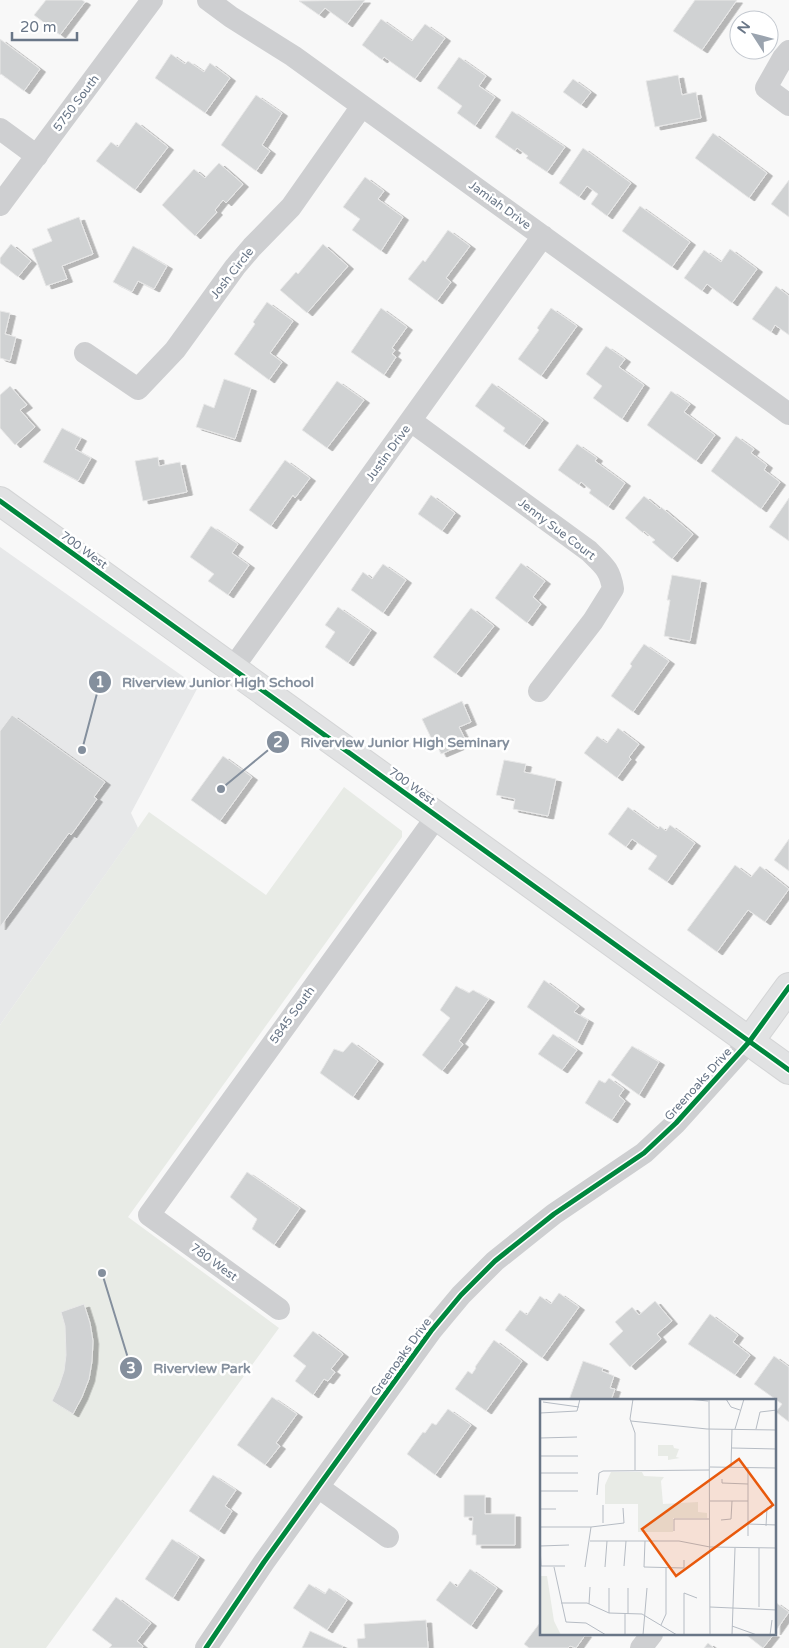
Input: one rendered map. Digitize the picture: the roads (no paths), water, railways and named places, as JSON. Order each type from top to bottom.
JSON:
[{"type":"main road","name":"700 West","points":[[0,501],[789,1070]]},
{"type":"main road","points":[[749,1042],[789,988]]},
{"type":"street","name":"5750 South","points":[[0,205],[152,0]]},
{"type":"street","name":"Jamiah Drive","points":[[208,0],[231,17],[293,56],[789,414]]},
{"type":"street","points":[[789,50],[782,58],[766,88],[789,105]]},
{"type":"street","name":"Josh Circle","points":[[85,353],[138,389],[174,350],[235,267],[291,207],[362,106]]},
{"type":"street","points":[[0,128],[37,156]]},
{"type":"street","name":"Justin Drive","points":[[232,668],[543,236]]},
{"type":"street","name":"Jenny Sue Court","points":[[411,421],[589,551],[611,576],[613,589],[592,621],[539,691]]},
{"type":"street","name":"5845 South","points":[[149,1215],[437,816]]},
{"type":"street","name":"Greenoaks Drive","points":[[206,1648],[318,1487],[431,1331],[461,1295],[495,1261],[554,1214],[644,1152],[676,1123],[749,1042]]},
{"type":"street","name":"780 West","points":[[149,1215],[279,1309]]},
{"type":"street","points":[[318,1487],[388,1537]]},
{"type":"street","points":[[642,1648],[651,1636]]},
{"type":"place","name":"Riverview Junior High School","points":[[82,750]]},
{"type":"place","name":"Riverview Junior High Seminary","points":[[221,789]]},
{"type":"place","name":"Riverview Park","points":[[102,1273]]}]
